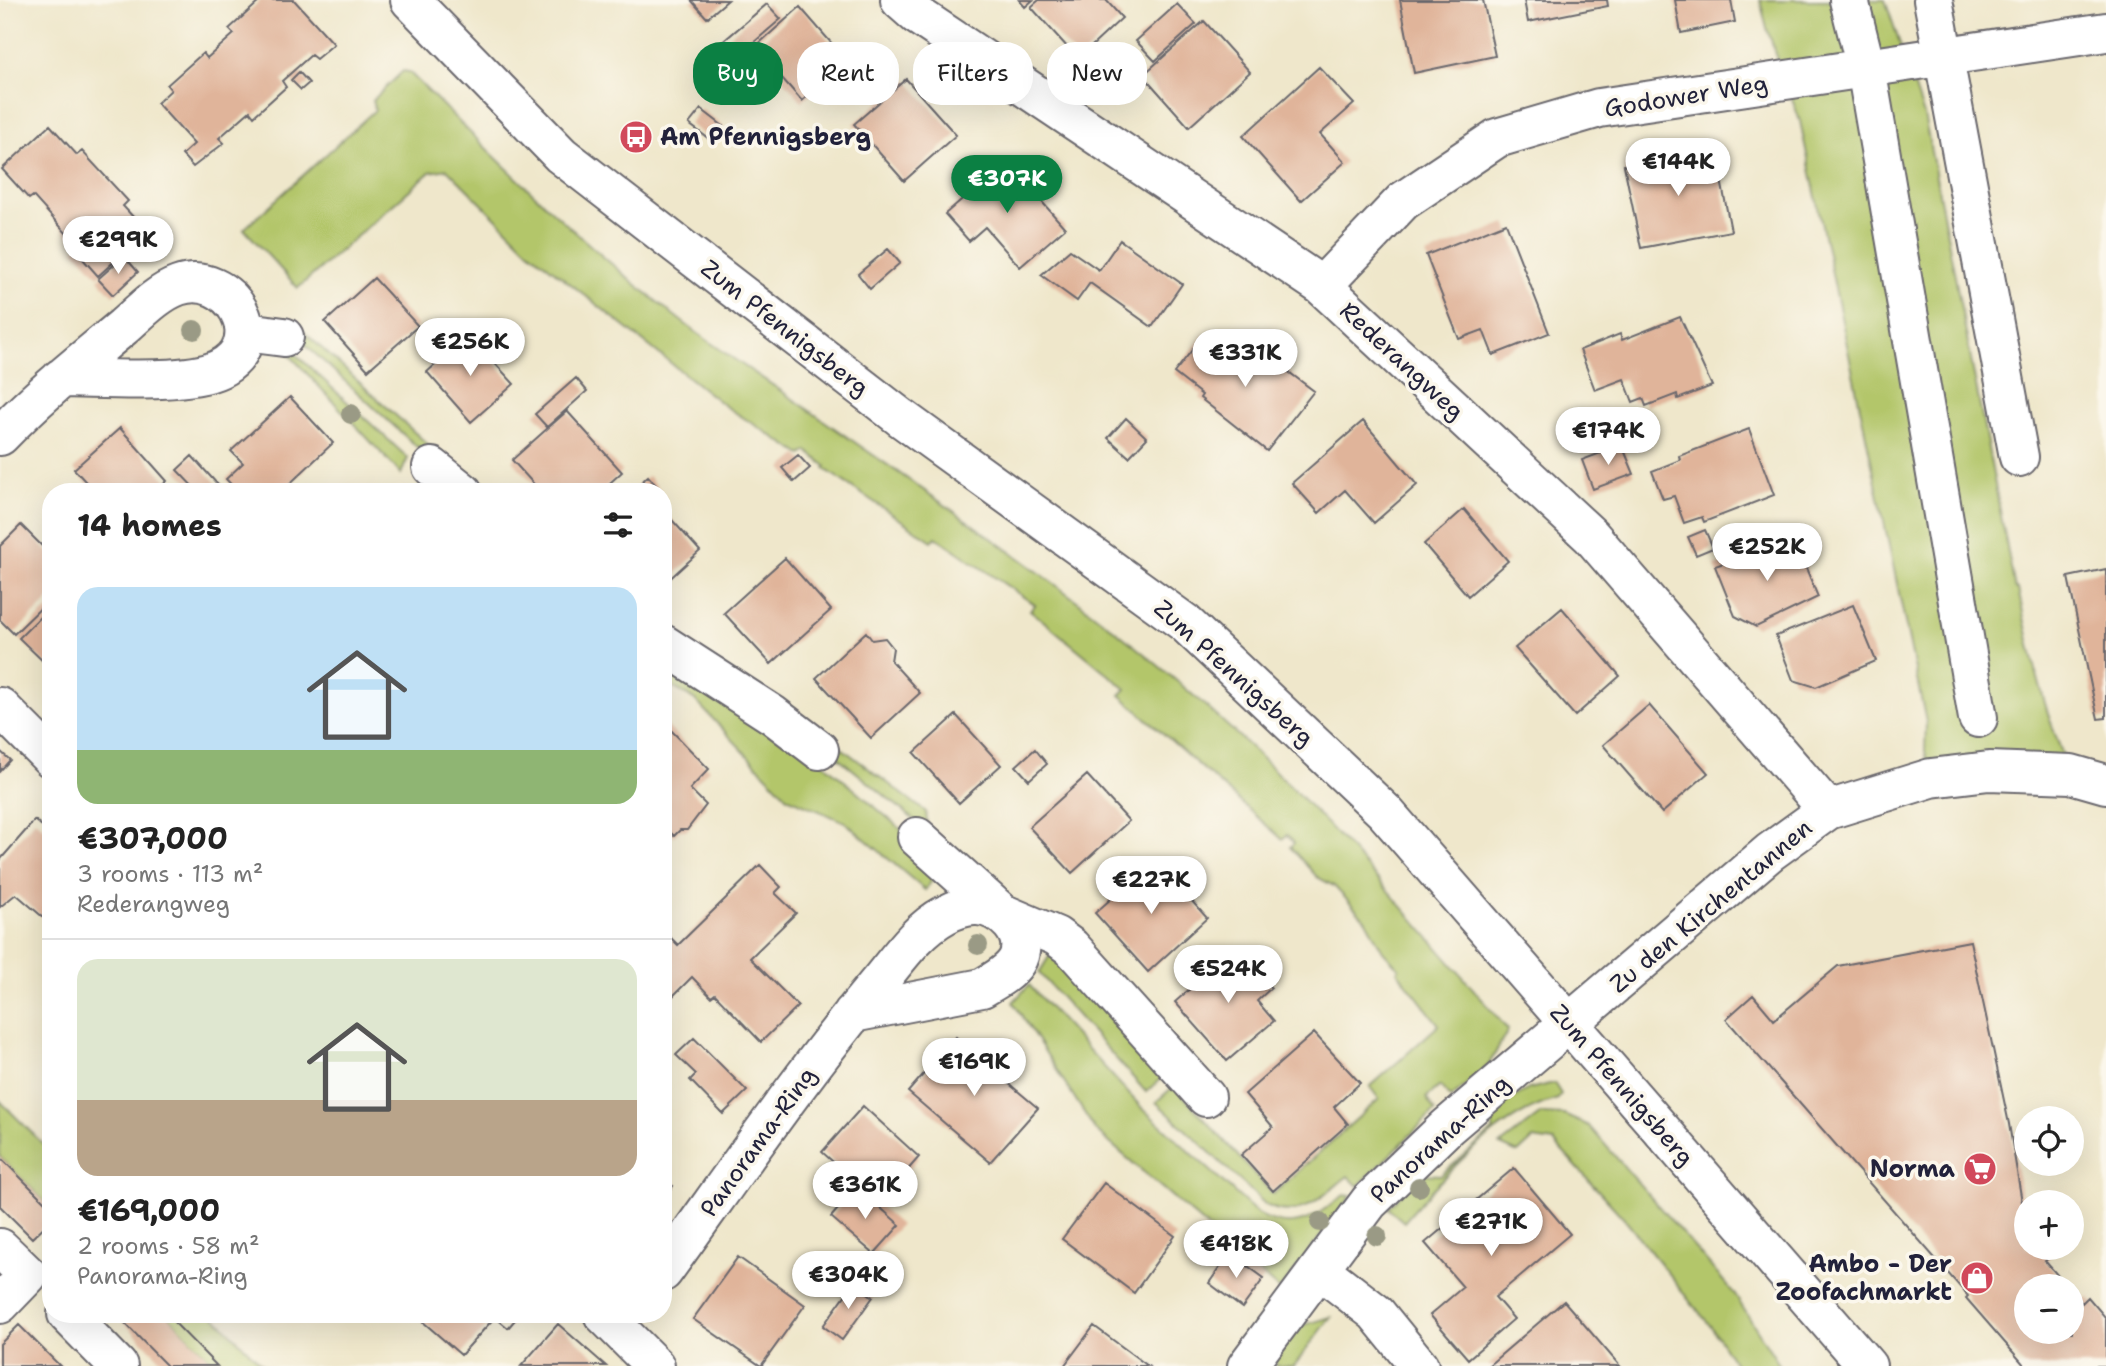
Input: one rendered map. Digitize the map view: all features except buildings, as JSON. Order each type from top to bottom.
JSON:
[{"type":"street","name":"Zum Pfennigsberg","points":[[410,0],[561,155],[900,416],[1185,623],[1385,812],[1867,1366]]},
{"type":"street","name":"Rederangweg","points":[[900,0],[917,15],[1322,286],[1591,536],[1828,810]]},
{"type":"street","points":[[1849,0],[1866,68],[1978,718]]},
{"type":"street","points":[[1933,0],[2019,457]]},
{"type":"street","name":"Godower Weg","points":[[1322,286],[1403,201],[1497,138],[1599,108],[2106,32]]},
{"type":"street","points":[[0,436],[61,378],[149,305],[176,287],[197,282],[224,291],[239,312],[246,331],[240,353],[219,369],[193,377],[61,378]]},
{"type":"street","points":[[246,331],[284,337]]},
{"type":"street","points":[[432,467],[452,483]]},
{"type":"street","points":[[672,650],[773,715],[819,750]]},
{"type":"street","points":[[0,707],[42,749]]},
{"type":"street","name":"Zu den Kirchentannen","points":[[1570,1024],[1760,860],[1828,810],[1931,778],[1989,771],[2071,774],[2106,784]]},
{"type":"street","points":[[853,1013],[982,988],[1000,978],[1015,963],[1021,948],[1017,931],[1002,913],[917,837]]},
{"type":"street","name":"Panorama-Ring","points":[[672,1260],[853,1013],[920,933],[939,918],[957,909],[976,905],[1002,913]]},
{"type":"street","points":[[1002,913],[1056,936],[1071,947],[1206,1097]]},
{"type":"street","name":"Panorama-Ring","points":[[1247,1366],[1369,1202],[1447,1127],[1570,1024]]},
{"type":"street","points":[[0,1248],[39,1287],[0,1304]]},
{"type":"street","points":[[1319,1269],[1376,1314],[1419,1366]]},
{"type":"street","points":[[75,1323],[118,1366]]},
{"type":"street","points":[[619,1323],[655,1366]]},
{"type":"green space","points":[[1760,0],[1885,0],[1924,115],[2015,589],[2018,589],[2046,706],[2071,774],[1931,778],[1925,751],[1926,722],[1800,121],[1767,29]]},
{"type":"green space","points":[[403,71],[409,72],[574,231],[680,320],[1041,574],[1134,645],[1224,722],[1351,849],[1508,1030],[1488,1066],[1451,1098],[1440,1086],[1426,1098],[1435,1111],[1358,1186],[1348,1176],[1319,1199],[1300,1209],[1278,1210],[1266,1205],[1156,1102],[1174,1086],[1273,1194],[1379,1099],[1370,1087],[1439,1025],[1397,971],[1399,968],[1383,951],[1365,919],[1334,886],[1317,877],[1290,847],[1294,843],[1287,835],[1282,839],[1120,695],[1126,689],[1030,610],[1035,605],[936,537],[932,541],[825,469],[826,466],[807,451],[802,455],[725,406],[529,251],[447,169],[430,172],[298,288],[244,229],[375,110],[373,100]]},
{"type":"green space","points":[[305,333],[434,450],[417,447],[299,339]]},
{"type":"green space","points":[[289,348],[408,458],[401,474],[284,349]]},
{"type":"green space","points":[[672,668],[813,754],[909,836],[937,874],[925,890],[845,822],[787,797],[694,699],[672,687]]},
{"type":"green space","points":[[810,724],[926,812],[927,822],[923,827],[806,731]]},
{"type":"green space","points":[[1050,955],[1063,960],[1165,1075],[1146,1092],[1039,973]]},
{"type":"green space","points":[[1029,985],[1141,1107],[1258,1214],[1283,1223],[1294,1223],[1313,1216],[1344,1195],[1351,1196],[1280,1290],[1096,1131],[1013,1002]]},
{"type":"green space","points":[[1554,1083],[1561,1094],[1558,1099],[1536,1107],[1494,1132],[1436,1185],[1404,1222],[1388,1208],[1420,1174],[1441,1175],[1493,1131],[1493,1110],[1529,1089]]},
{"type":"green space","points":[[0,1101],[42,1143],[42,1199],[0,1157]]},
{"type":"green space","points":[[1541,1114],[1564,1115],[1589,1126],[1733,1292],[1780,1366],[1736,1366],[1712,1328],[1625,1220],[1554,1142],[1533,1139],[1518,1153],[1500,1145]]},
{"type":"green space","points":[[1331,1317],[1294,1366],[1276,1366],[1275,1358],[1303,1325]]},
{"type":"green space","points":[[175,1323],[221,1323],[264,1366],[217,1366]]},
{"type":"place","name":"Am Pfennigsberg","points":[[636,137]]},
{"type":"place","name":"Norma","points":[[1980,1169]]},
{"type":"place","name":"Ambo - Der Zoofachmarkt","points":[[1977,1278]]}]
